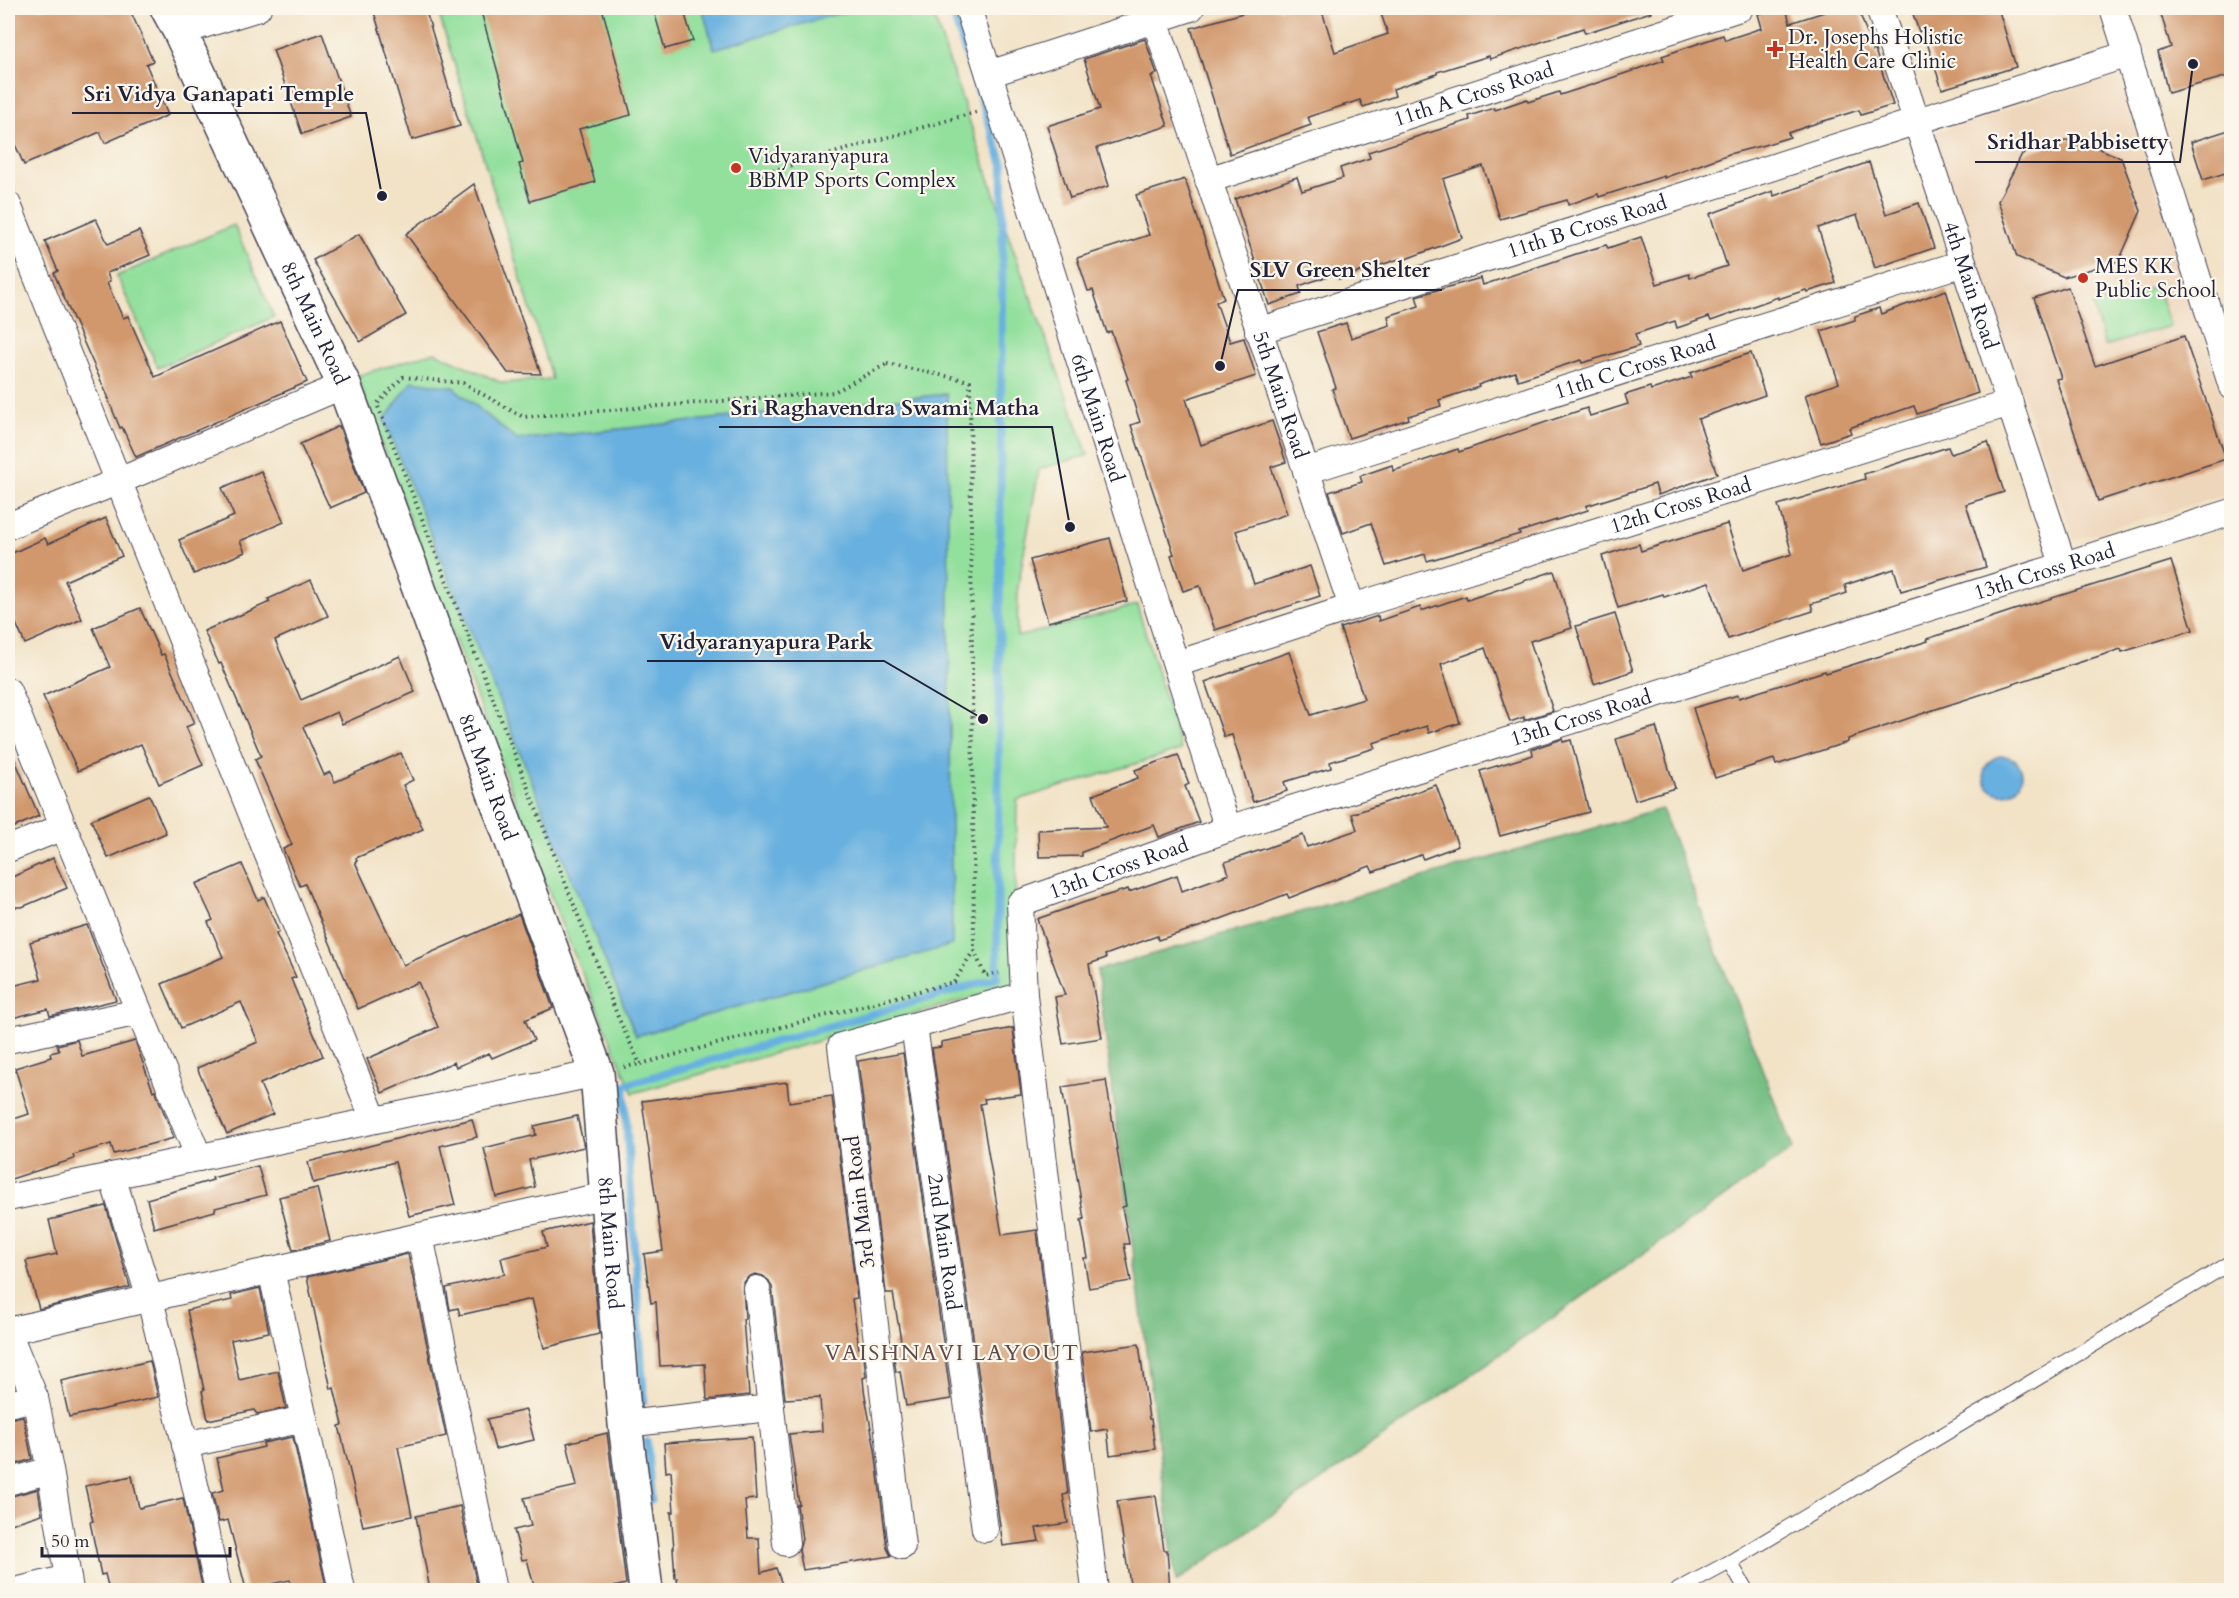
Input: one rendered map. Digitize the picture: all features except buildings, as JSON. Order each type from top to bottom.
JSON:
[{"type":"street","points":[[174,20],[258,8]]},
{"type":"street","name":"6th Main Road","points":[[968,8],[1228,830]]},
{"type":"street","points":[[989,74],[1153,13],[1191,8]]},
{"type":"street","name":"11th A Cross Road","points":[[1208,180],[1740,8]]},
{"type":"street","name":"4th Main Road","points":[[1879,8],[2063,564]]},
{"type":"street","points":[[2113,8],[2223,331],[2232,387]]},
{"type":"street","name":"5th Main Road","points":[[1153,13],[1352,607]]},
{"type":"street","name":"8th Main Road","points":[[174,20],[344,386],[597,1073],[625,1424],[646,1590]]},
{"type":"street","name":"11th B Cross Road","points":[[1258,331],[2128,54]]},
{"type":"street","points":[[8,205],[374,1120]]},
{"type":"street","name":"11th C Cross Road","points":[[1305,471],[1963,263]]},
{"type":"street","points":[[8,526],[344,386]]},
{"type":"street","name":"12th Cross Road","points":[[1352,607],[2010,403]]},
{"type":"street","name":"13th Cross Road","points":[[1095,1590],[1024,995],[1020,903],[1228,830],[2232,512]]},
{"type":"street","points":[[1176,664],[1352,607]]},
{"type":"street","points":[[8,692],[199,1158]]},
{"type":"street","points":[[8,849],[63,827]]},
{"type":"street","name":"3rd Main Road","points":[[902,1546],[841,1046],[1024,995]]},
{"type":"street","points":[[8,1040],[139,1012]]},
{"type":"street","name":"2nd Main Road","points":[[915,1026],[985,1529]]},
{"type":"street","points":[[8,1198],[597,1073]]},
{"type":"street","points":[[112,1176],[150,1299],[218,1590]]},
{"type":"street","points":[[19,1590],[68,1584],[50,1470],[35,1398],[8,1331],[607,1195]]},
{"type":"street","points":[[420,1236],[493,1590]]},
{"type":"street","points":[[271,1270],[342,1590]]},
{"type":"street","points":[[757,1289],[786,1543]]},
{"type":"street","points":[[8,1404],[35,1398]]},
{"type":"street","points":[[625,1424],[771,1408]]},
{"type":"street","points":[[185,1445],[304,1419]]},
{"type":"street","points":[[8,1482],[50,1470]]},
{"type":"lane","points":[[1678,1590],[1730,1562],[2232,1262]]},
{"type":"lane","points":[[1730,1562],[1746,1590]]},
{"type":"path","points":[[761,174],[999,105]]},
{"type":"path","points":[[974,950],[954,982],[640,1064],[618,1017],[377,404],[403,377],[463,383],[523,417],[834,392],[887,364],[970,381],[974,950],[985,976],[1023,968]]},
{"type":"shaded area","name":"MES KK Public School","points":[[2119,72],[2231,423],[2231,493],[2074,540],[1931,134]]},
{"type":"green space","points":[[437,8],[931,8],[1011,243],[1088,455],[1039,469],[1018,586],[1017,637],[1137,605],[1181,750],[1017,800],[1014,986],[633,1093],[563,928],[356,376],[435,352],[502,383],[552,379]],"holes":[[[453,387],[517,440],[947,394],[636,1036]]]},
{"type":"green space","points":[[234,225],[274,317],[158,368],[117,276]]},
{"type":"green space","points":[[2157,286],[2170,326],[2105,346],[2093,306]]},
{"type":"green space","points":[[1662,809],[1793,1149],[1176,1582],[1097,970]]},
{"type":"water","points":[[702,8],[858,8],[714,49]]},
{"type":"water","points":[[412,381],[453,387],[517,440],[947,394],[952,945],[636,1036],[384,420]]},
{"type":"water","points":[[2003,756],[2016,762],[2022,775],[2016,788],[2003,794],[1990,788],[1984,775],[1990,762]]},
{"type":"waterway","points":[[644,1401],[624,1085],[997,978],[1003,165],[951,8]]},
{"type":"waterway","points":[[647,1442],[651,1500]]},
{"type":"place","name":"Dr. Josephs Holistic Health Care Clinic","points":[[1775,49]]},
{"type":"place","name":"Sridhar Pabbisetty","points":[[2193,64]]},
{"type":"place","name":"Vidyaranyapura BBMP Sports Complex","points":[[736,168]]},
{"type":"place","name":"Sri Vidya Ganapati Temple","points":[[382,196]]},
{"type":"place","name":"MES KK Public School","points":[[2083,278]]},
{"type":"place","name":"SLV Green Shelter","points":[[1220,366]]},
{"type":"place","name":"Sri Raghavendra Swami Matha","points":[[1070,527]]},
{"type":"place","name":"Vidyaranyapura Park","points":[[983,719]]},
{"type":"district","name":"VAISHNAVI LAYOUT","points":[[952,1353]]}]
